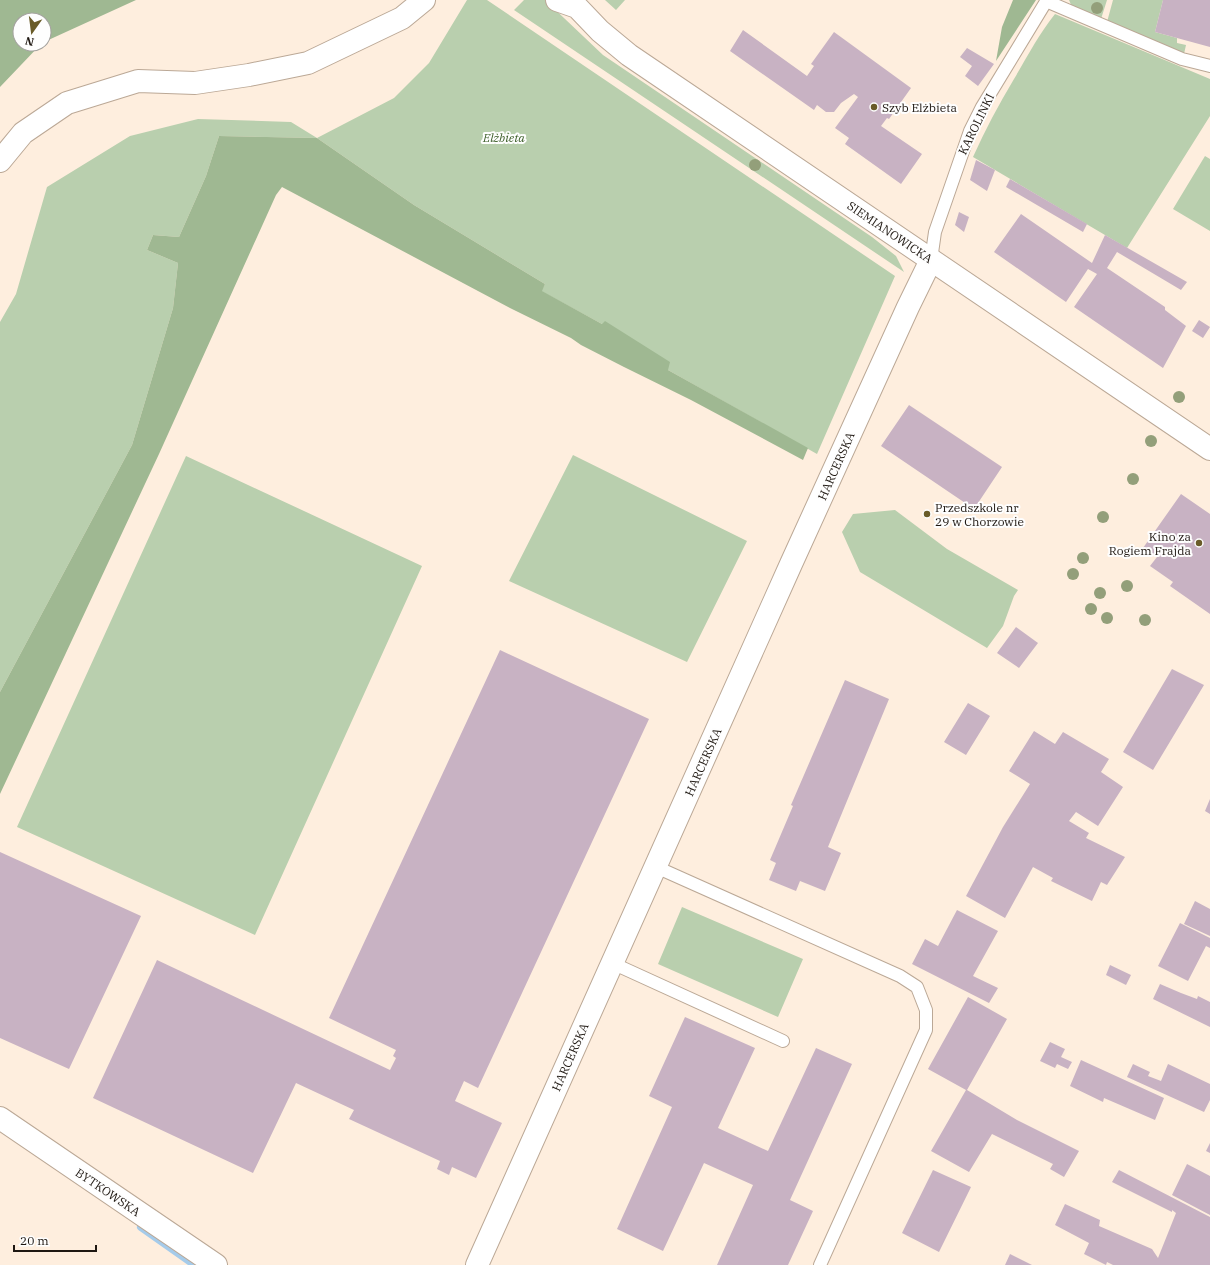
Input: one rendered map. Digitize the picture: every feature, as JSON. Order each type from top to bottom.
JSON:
[{"type":"street","points":[[0,161],[23,132],[67,103],[138,81],[195,83],[249,75],[308,63],[424,0]]},
{"type":"street","name":"SIEMIANOWICKA","points":[[570,2],[600,31],[629,55],[1210,449]]},
{"type":"street","name":"HARCERSKA","points":[[477,1265],[908,307],[931,260]]},
{"type":"street","name":"BYTKOWSKA","points":[[0,1118],[216,1265]]},
{"type":"lane","points":[[1047,1],[1182,60],[1210,66]]},
{"type":"lane","name":"KAROLINKI","points":[[931,260],[934,232],[970,131],[980,110],[1047,1]]},
{"type":"lane","points":[[656,867],[900,976],[917,987],[926,1010],[926,1030],[820,1265]]},
{"type":"lane","points":[[612,963],[783,1041]]},
{"type":"green space","points":[[0,0],[136,0],[52,38],[52,12],[12,12],[12,52],[33,52],[0,87]]},
{"type":"green space","name":"Elżbieta","points":[[467,0],[487,0],[895,276],[817,454],[668,370],[602,324],[541,291],[545,284],[414,205],[317,138],[394,98],[429,63]]},
{"type":"green space","points":[[524,0],[545,0],[603,55],[872,237],[896,256],[904,272],[514,10]]},
{"type":"green space","points":[[605,0],[625,0],[616,10]]},
{"type":"green space","points":[[1013,0],[1036,0],[996,61],[1002,27]]},
{"type":"green space","points":[[1069,0],[1107,0],[1101,19],[1072,7]]},
{"type":"green space","points":[[1113,0],[1163,0],[1155,32],[1177,38],[1177,43],[1186,45],[1184,54],[1107,22]]},
{"type":"green space","points":[[1055,14],[1210,79],[1210,116],[1127,248],[973,157],[1003,98],[1038,38]]},
{"type":"green space","points":[[198,119],[291,122],[317,138],[219,136],[206,176],[179,237],[153,235],[147,250],[178,263],[173,308],[132,445],[0,692],[0,322],[16,294],[47,187],[130,136]]},
{"type":"green space","points":[[219,136],[317,138],[414,205],[545,284],[542,291],[602,324],[605,321],[670,362],[668,370],[808,448],[803,460],[691,400],[512,309],[282,187],[276,195],[159,454],[0,794],[0,692],[132,445],[173,308],[178,263],[147,250],[153,235],[179,237],[206,176]]},
{"type":"green space","points":[[1205,156],[1210,159],[1210,231],[1173,209]]},
{"type":"green space","points":[[573,455],[747,541],[687,662],[509,581]]},
{"type":"green space","points":[[186,456],[422,566],[255,935],[17,827]]},
{"type":"green space","points":[[895,510],[947,549],[1018,590],[1014,596],[1003,626],[987,648],[860,572],[842,532],[853,514]]},
{"type":"green space","points":[[682,907],[803,959],[778,1017],[658,964]]},
{"type":"building","points":[[1163,0],[1210,0],[1210,47],[1155,32]]},
{"type":"building","name":"Szyb Elżbieta","points":[[743,30],[807,76],[814,66],[811,64],[834,32],[911,88],[889,119],[887,118],[881,126],[922,154],[901,184],[845,144],[849,138],[835,128],[858,97],[854,94],[841,103],[834,112],[826,112],[817,105],[814,110],[730,51]]},
{"type":"building","points":[[967,48],[994,64],[978,86],[965,76],[972,66],[960,57]]},
{"type":"building","points":[[976,160],[995,170],[987,191],[970,180]]},
{"type":"building","points":[[1010,179],[1087,224],[1083,232],[1006,187]]},
{"type":"building","points":[[959,212],[969,217],[964,232],[955,225]]},
{"type":"building","points":[[1021,214],[1092,263],[1105,235],[1187,282],[1181,290],[1117,252],[1107,268],[1165,307],[1165,310],[1186,326],[1163,368],[1074,307],[1097,274],[1088,269],[1066,302],[994,252]]},
{"type":"building","points":[[1199,320],[1210,327],[1203,338],[1192,331]]},
{"type":"building","points":[[909,405],[1002,467],[974,509],[881,446]]},
{"type":"building","points":[[1181,494],[1210,514],[1210,614],[1170,586],[1173,582],[1150,566],[1157,557],[1143,548]]},
{"type":"building","points":[[1016,627],[1038,643],[1019,668],[997,653]]},
{"type":"building","points":[[500,650],[649,719],[478,1088],[464,1081],[455,1101],[502,1123],[476,1178],[452,1167],[449,1175],[437,1169],[440,1161],[349,1119],[354,1110],[296,1083],[253,1173],[93,1098],[157,960],[390,1070],[396,1058],[393,1056],[396,1050],[329,1018]]},
{"type":"building","points":[[1172,669],[1204,685],[1153,770],[1123,752]]},
{"type":"building","points":[[845,680],[889,699],[828,847],[841,853],[825,891],[800,881],[796,891],[769,880],[776,863],[770,860],[793,806],[791,805]]},
{"type":"building","points":[[968,703],[990,716],[966,755],[944,742]]},
{"type":"building","points":[[1034,731],[1055,744],[1063,732],[1109,759],[1101,772],[1123,787],[1098,826],[1076,812],[1069,821],[1089,833],[1086,838],[1125,857],[1107,885],[1101,882],[1092,901],[1051,881],[1053,878],[1033,867],[1005,918],[966,896],[1003,827],[1030,784],[1009,771]]},
{"type":"building","points":[[1210,799],[1210,814],[1205,811]]},
{"type":"building","points":[[0,852],[141,916],[69,1069],[0,1038]]},
{"type":"building","points":[[1195,901],[1210,909],[1210,936],[1184,924]]},
{"type":"building","points":[[957,910],[998,931],[973,976],[998,988],[989,1003],[912,964],[925,939],[938,946]]},
{"type":"building","points":[[1180,923],[1210,938],[1210,948],[1206,946],[1188,981],[1158,966]]},
{"type":"building","points":[[1110,965],[1131,975],[1126,985],[1106,975]]},
{"type":"building","points":[[1160,984],[1197,999],[1198,996],[1210,1002],[1210,1027],[1153,999]]},
{"type":"building","points":[[968,997],[1007,1019],[967,1090],[1017,1120],[1079,1151],[1064,1177],[1050,1169],[1053,1164],[992,1134],[969,1172],[931,1151],[966,1090],[928,1069]]},
{"type":"building","points":[[685,1017],[755,1048],[718,1128],[768,1151],[816,1048],[852,1064],[790,1200],[813,1211],[788,1265],[717,1265],[753,1185],[704,1163],[663,1251],[617,1229],[672,1107],[649,1096]]},
{"type":"building","points":[[1050,1042],[1065,1049],[1061,1057],[1072,1062],[1068,1069],[1057,1064],[1055,1068],[1040,1061]]},
{"type":"building","points":[[1081,1060],[1164,1098],[1155,1120],[1104,1098],[1103,1102],[1070,1086]]},
{"type":"building","points":[[1133,1064],[1150,1072],[1148,1076],[1161,1081],[1168,1064],[1210,1084],[1210,1100],[1204,1112],[1127,1077]]},
{"type":"building","points":[[1210,1143],[1210,1153],[1206,1151]]},
{"type":"building","points":[[1187,1164],[1210,1176],[1210,1215],[1172,1195]]},
{"type":"building","points":[[933,1170],[971,1187],[939,1252],[902,1233]]},
{"type":"building","points":[[1119,1170],[1210,1217],[1210,1265],[1113,1265],[1107,1262],[1106,1265],[1084,1254],[1089,1243],[1055,1225],[1065,1204],[1100,1220],[1099,1226],[1152,1249],[1158,1258],[1176,1213],[1112,1182]]},
{"type":"building","points":[[1010,1254],[1032,1265],[1005,1265]]},
{"type":"waterway","points":[[141,1227],[195,1265]]},
{"type":"place","name":"Szyb Elżbieta","points":[[874,107]]},
{"type":"place","name":"Przedszkole nr 29 w Chorzowie","points":[[927,514]]},
{"type":"place","name":"Kino za Rogiem Frajda","points":[[1199,543]]}]
